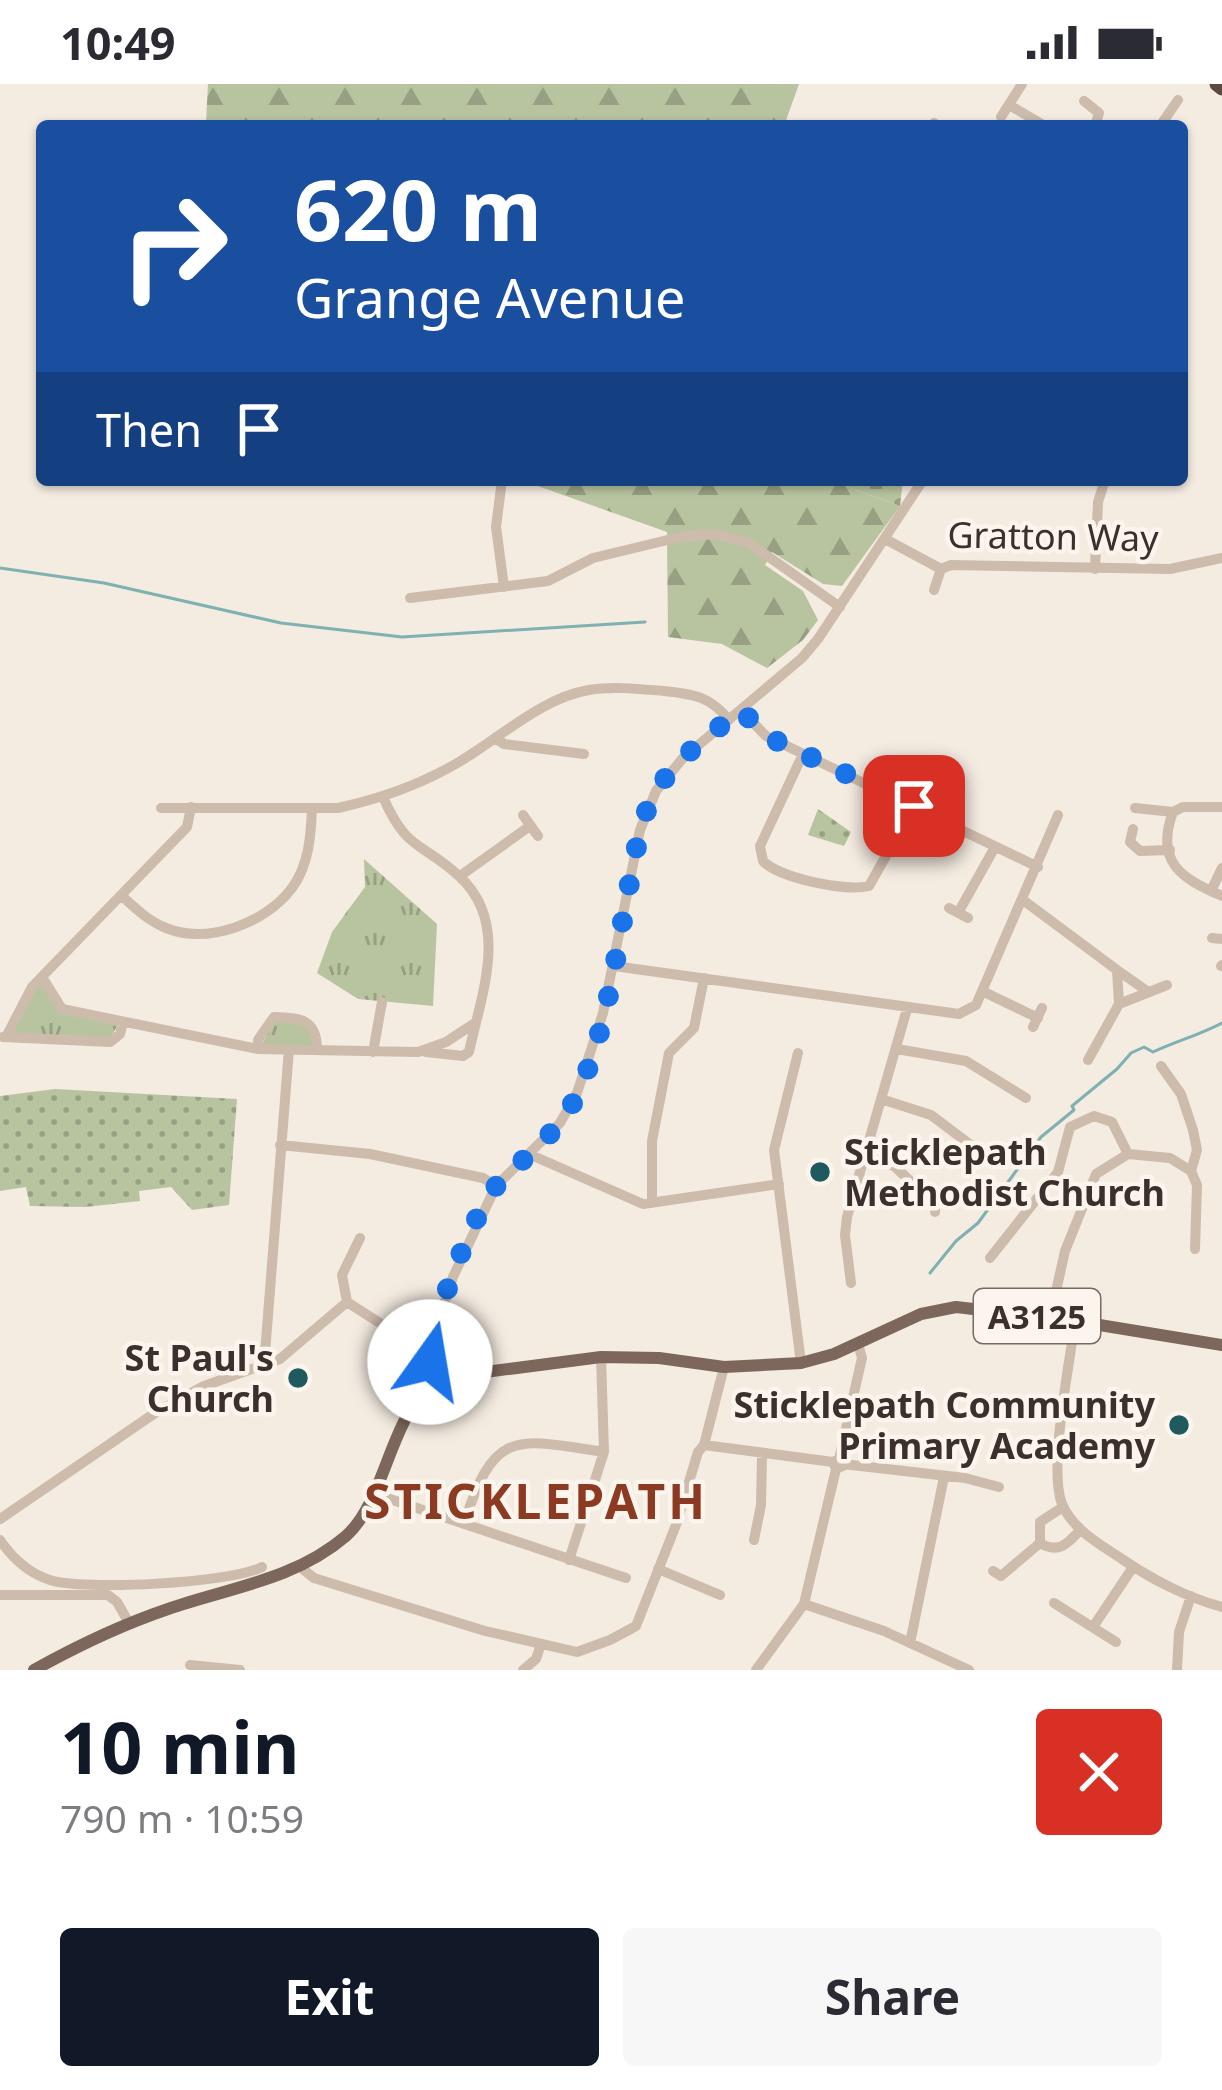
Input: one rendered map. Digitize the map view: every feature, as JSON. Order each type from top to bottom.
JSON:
[{"type":"main road","name":"A3125","points":[[437,1381],[601,1357],[659,1358],[724,1367],[801,1363],[858,1345],[921,1314],[956,1307],[1222,1345]]},
{"type":"main road","points":[[34,1670],[129,1624],[299,1566],[352,1532],[375,1493],[410,1411],[437,1381]]},
{"type":"street","points":[[1001,117],[1022,84]]},
{"type":"street","points":[[1164,120],[1178,100]]},
{"type":"street","points":[[1084,101],[1099,113],[1097,120]]},
{"type":"street","points":[[1009,105],[1035,120]]},
{"type":"street","points":[[501,486],[496,527],[504,587]]},
{"type":"street","points":[[437,1381],[430,1347],[459,1260],[496,1186],[560,1123],[578,1093],[614,965],[640,830],[652,798],[683,758],[802,658],[887,540],[919,486]]},
{"type":"street","points":[[1095,569],[1103,486]]},
{"type":"street","points":[[410,598],[548,581],[610,554],[716,534],[749,543],[840,607]]},
{"type":"street","name":"Gratton Way","points":[[887,540],[941,569],[951,565],[1170,569],[1222,559]]},
{"type":"street","points":[[934,590],[941,569]]},
{"type":"street","points":[[161,808],[338,808],[383,796],[458,763],[559,700],[606,688],[704,697],[729,719]]},
{"type":"street","points":[[741,710],[755,728],[803,754],[1038,867]]},
{"type":"street","points":[[495,738],[503,744],[584,754]]},
{"type":"street","points":[[803,754],[760,846],[763,861],[779,874],[855,889],[869,886],[914,806]]},
{"type":"street","points":[[42,977],[62,1009],[258,1049],[466,1055],[487,986],[487,930],[480,901],[460,876],[408,840],[383,796]]},
{"type":"street","points":[[614,965],[959,1014],[976,1004],[1065,812],[1046,805]]},
{"type":"street","points":[[123,1022],[120,1034],[110,1042],[3,1037],[32,987],[187,827],[191,807]]},
{"type":"street","points":[[1135,808],[1173,812],[1183,807],[1222,807]]},
{"type":"street","points":[[121,895],[148,919],[178,932],[203,933],[246,923],[294,886],[308,854],[312,808]]},
{"type":"street","points":[[1173,812],[1170,850],[1178,872],[1217,893],[1222,868]]},
{"type":"street","points":[[460,876],[530,826]]},
{"type":"street","points":[[1126,840],[1146,853],[1170,850]]},
{"type":"street","points":[[958,913],[995,847]]},
{"type":"street","points":[[1023,900],[1147,991]]},
{"type":"street","points":[[1088,1060],[1119,1004],[1117,970]]},
{"type":"street","points":[[652,1203],[652,1141],[669,1053],[694,1028],[704,978]]},
{"type":"street","points":[[1119,1004],[1166,985]]},
{"type":"street","points":[[982,991],[1038,1018]]},
{"type":"street","points":[[374,1052],[382,1002]]},
{"type":"street","points":[[854,1277],[844,1235],[907,1009]]},
{"type":"street","points":[[258,1049],[274,1017],[309,1022],[317,1036],[317,1050]]},
{"type":"street","points":[[418,1052],[446,1042],[475,1023]]},
{"type":"street","points":[[264,1366],[289,1048]]},
{"type":"street","points":[[897,1049],[966,1061],[1026,1098]]},
{"type":"street","points":[[797,1053],[774,1150],[801,1363]]},
{"type":"street","points":[[1162,1075],[1181,1094],[1193,1130],[1195,1249]]},
{"type":"street","points":[[881,1099],[931,1115],[978,1150]]},
{"type":"street","points":[[991,1251],[1052,1182],[1066,1134],[1076,1123],[1094,1116],[1112,1122],[1128,1154]]},
{"type":"street","points":[[280,1145],[370,1154],[483,1178],[496,1186]]},
{"type":"street","points":[[1050,1318],[1065,1251],[1096,1174],[1128,1154],[1170,1158],[1191,1171]]},
{"type":"street","points":[[531,1155],[604,1189],[652,1203],[778,1184]]},
{"type":"street","points":[[864,1155],[894,1166],[938,1206]]},
{"type":"street","points":[[347,1302],[343,1268],[360,1237]]},
{"type":"street","points":[[347,1302],[397,1334],[430,1347]]},
{"type":"street","points":[[4,1513],[155,1412],[299,1346],[347,1302]]},
{"type":"street","points":[[1076,1321],[1058,1467],[1063,1507],[1080,1530],[1133,1567],[1191,1597],[1222,1606]]},
{"type":"street","points":[[757,1670],[804,1604],[862,1358],[858,1345]]},
{"type":"street","points":[[569,1560],[604,1453],[601,1357]]},
{"type":"street","points":[[299,1566],[314,1578],[541,1644],[571,1651],[610,1640],[636,1626],[676,1526],[724,1367]]},
{"type":"street","points":[[464,1524],[481,1474],[509,1447],[543,1442],[604,1453]]},
{"type":"street","points":[[701,1448],[999,1487]]},
{"type":"street","points":[[754,1540],[762,1455]]},
{"type":"street","points":[[910,1643],[944,1477]]},
{"type":"street","points":[[375,1493],[626,1578]]},
{"type":"street","points":[[993,1571],[1001,1576],[1040,1543],[1040,1522],[1063,1507]]},
{"type":"street","points":[[1040,1543],[1063,1547],[1080,1530]]},
{"type":"street","points":[[0,1540],[17,1562],[59,1582],[193,1582],[226,1579],[262,1567]]},
{"type":"street","points":[[1093,1627],[1133,1567]]},
{"type":"street","points":[[658,1569],[720,1594]]},
{"type":"street","points":[[0,1595],[110,1596],[129,1624]]},
{"type":"street","points":[[1177,1670],[1179,1632],[1191,1597]]},
{"type":"street","points":[[1054,1603],[1116,1642]]},
{"type":"street","points":[[804,1604],[969,1670]]},
{"type":"street","points":[[523,1670],[536,1659],[541,1644]]},
{"type":"street","points":[[190,1664],[240,1670]]},
{"type":"green space","points":[[208,84],[799,84],[786,120],[206,120]]},
{"type":"green space","points":[[538,486],[845,486],[900,506],[842,586],[823,584],[772,552],[765,565],[803,591],[818,620],[803,640],[767,668],[722,644],[668,637],[667,532]]},
{"type":"green space","points":[[845,486],[902,486],[900,506]]},
{"type":"green space","points":[[818,809],[851,832],[844,846],[808,835]]},
{"type":"green space","points":[[364,859],[437,924],[433,1006],[358,999],[317,973],[332,932],[365,887]]},
{"type":"green space","points":[[42,984],[59,1010],[118,1025],[110,1038],[10,1034],[35,988]]},
{"type":"green space","points":[[275,1020],[307,1024],[315,1048],[261,1046]]},
{"type":"green space","points":[[55,1089],[237,1099],[229,1205],[192,1210],[171,1187],[139,1191],[140,1201],[85,1207],[30,1206],[26,1187],[0,1191],[0,1096]]},
{"type":"waterway","points":[[0,568],[104,583],[281,623],[402,637],[645,622]]},
{"type":"waterway","points":[[930,1273],[978,1223],[1041,1137],[1131,1053],[1144,1047],[1153,1052],[1222,1023]]},
{"type":"place","name":"Sticklepath Methodist Church","points":[[820,1172]]},
{"type":"place","name":"St Paul's Church","points":[[298,1378]]},
{"type":"place","name":"Sticklepath Community Primary Academy","points":[[1179,1425]]},
{"type":"district","name":"STICKLEPATH","points":[[536,1500]]},
{"type":"route","points":[[430,1362],[430,1347],[453,1277],[496,1186],[560,1123],[578,1093],[603,1013],[640,830],[652,798],[671,770],[741,710],[766,736],[914,806]]}]
